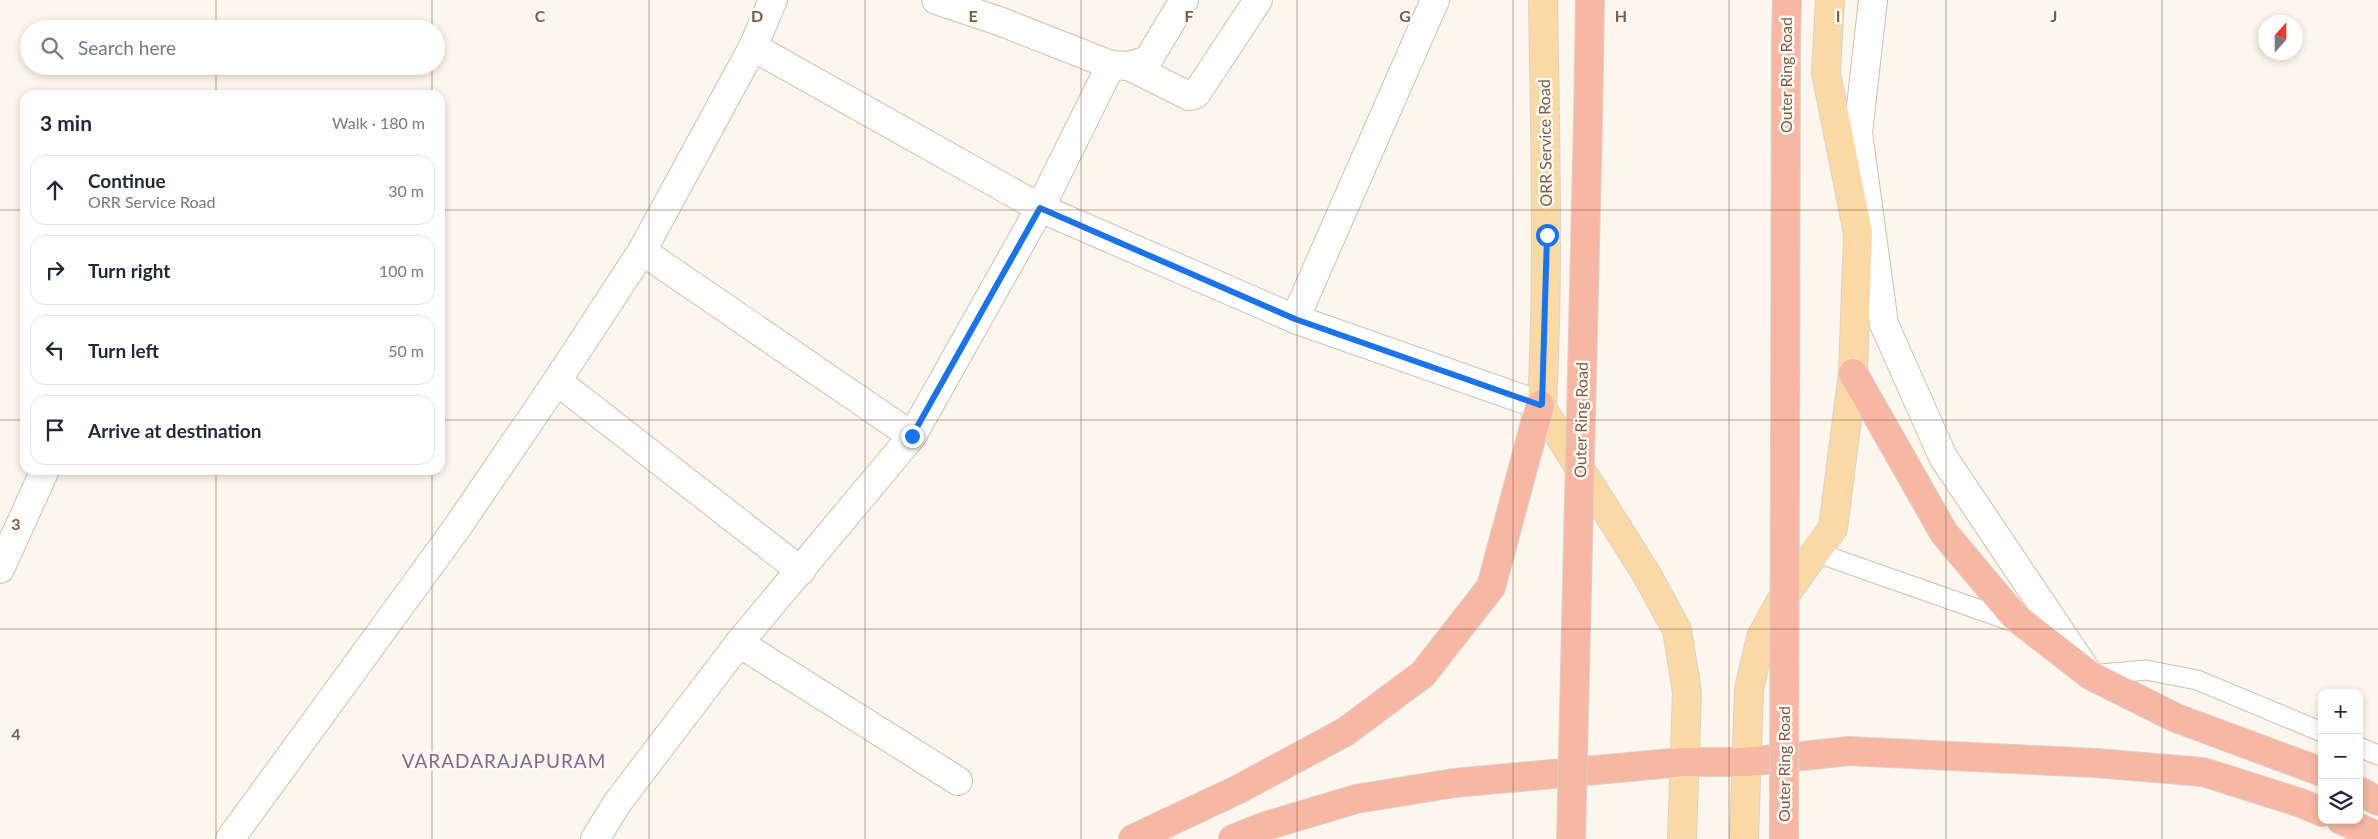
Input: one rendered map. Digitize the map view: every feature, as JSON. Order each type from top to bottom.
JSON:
[{"type":"highway","name":"Outer Ring Road","points":[[1571,839],[1590,0]]},
{"type":"highway","name":"Outer Ring Road","points":[[1784,839],[1787,0]]},
{"type":"highway","points":[[1853,373],[1944,534],[2013,615],[2090,675],[2176,718],[2318,771]]},
{"type":"highway","points":[[1133,839],[1238,789],[1345,732],[1423,674],[1491,587],[1540,405]]},
{"type":"highway","points":[[1233,839],[1266,826],[1356,800],[1454,783],[1684,762],[1746,762],[1848,751],[2096,763],[2203,772],[2318,810]]},
{"type":"highway","points":[[2363,793],[2378,801]]},
{"type":"highway","points":[[2350,824],[2378,836]]},
{"type":"main road","name":"ORR Service Road","points":[[1540,405],[1542,404],[1545,352],[1547,235],[1543,0]]},
{"type":"main road","points":[[1744,839],[1749,689],[1761,638],[1782,598],[1833,528],[1853,373],[1858,233],[1826,73],[1830,0]]},
{"type":"main road","points":[[1540,405],[1647,575],[1677,630],[1687,692],[1682,839]]},
{"type":"street","points":[[230,839],[456,529],[558,381],[642,251],[754,46],[773,0]]},
{"type":"street","points":[[936,0],[1000,21],[1120,66],[1189,96],[1196,94],[1258,0]]},
{"type":"street","points":[[595,839],[618,802],[739,644],[801,572],[912,436],[1120,66],[1148,60],[1184,0]]},
{"type":"street","points":[[1295,319],[1435,0]]},
{"type":"street","points":[[1873,0],[1858,134],[1884,324],[1943,457],[2090,675]]},
{"type":"street","points":[[754,46],[1040,208],[1295,319],[1540,405]]},
{"type":"street","points":[[642,251],[912,436]]},
{"type":"street","points":[[558,381],[801,572]]},
{"type":"street","points":[[0,570],[43,475]]},
{"type":"street","points":[[739,644],[958,780]]},
{"type":"lane","points":[[1815,552],[2028,627]]},
{"type":"lane","points":[[2090,675],[2146,670],[2188,678],[2318,730]]},
{"type":"lane","points":[[2363,749],[2378,755]]},
{"type":"district","name":"VARADARAJAPURAM","points":[[504,761]]},
{"type":"route","points":[[912,436],[1040,208],[1295,319],[1540,405],[1542,404],[1545,352],[1547,235]]}]
